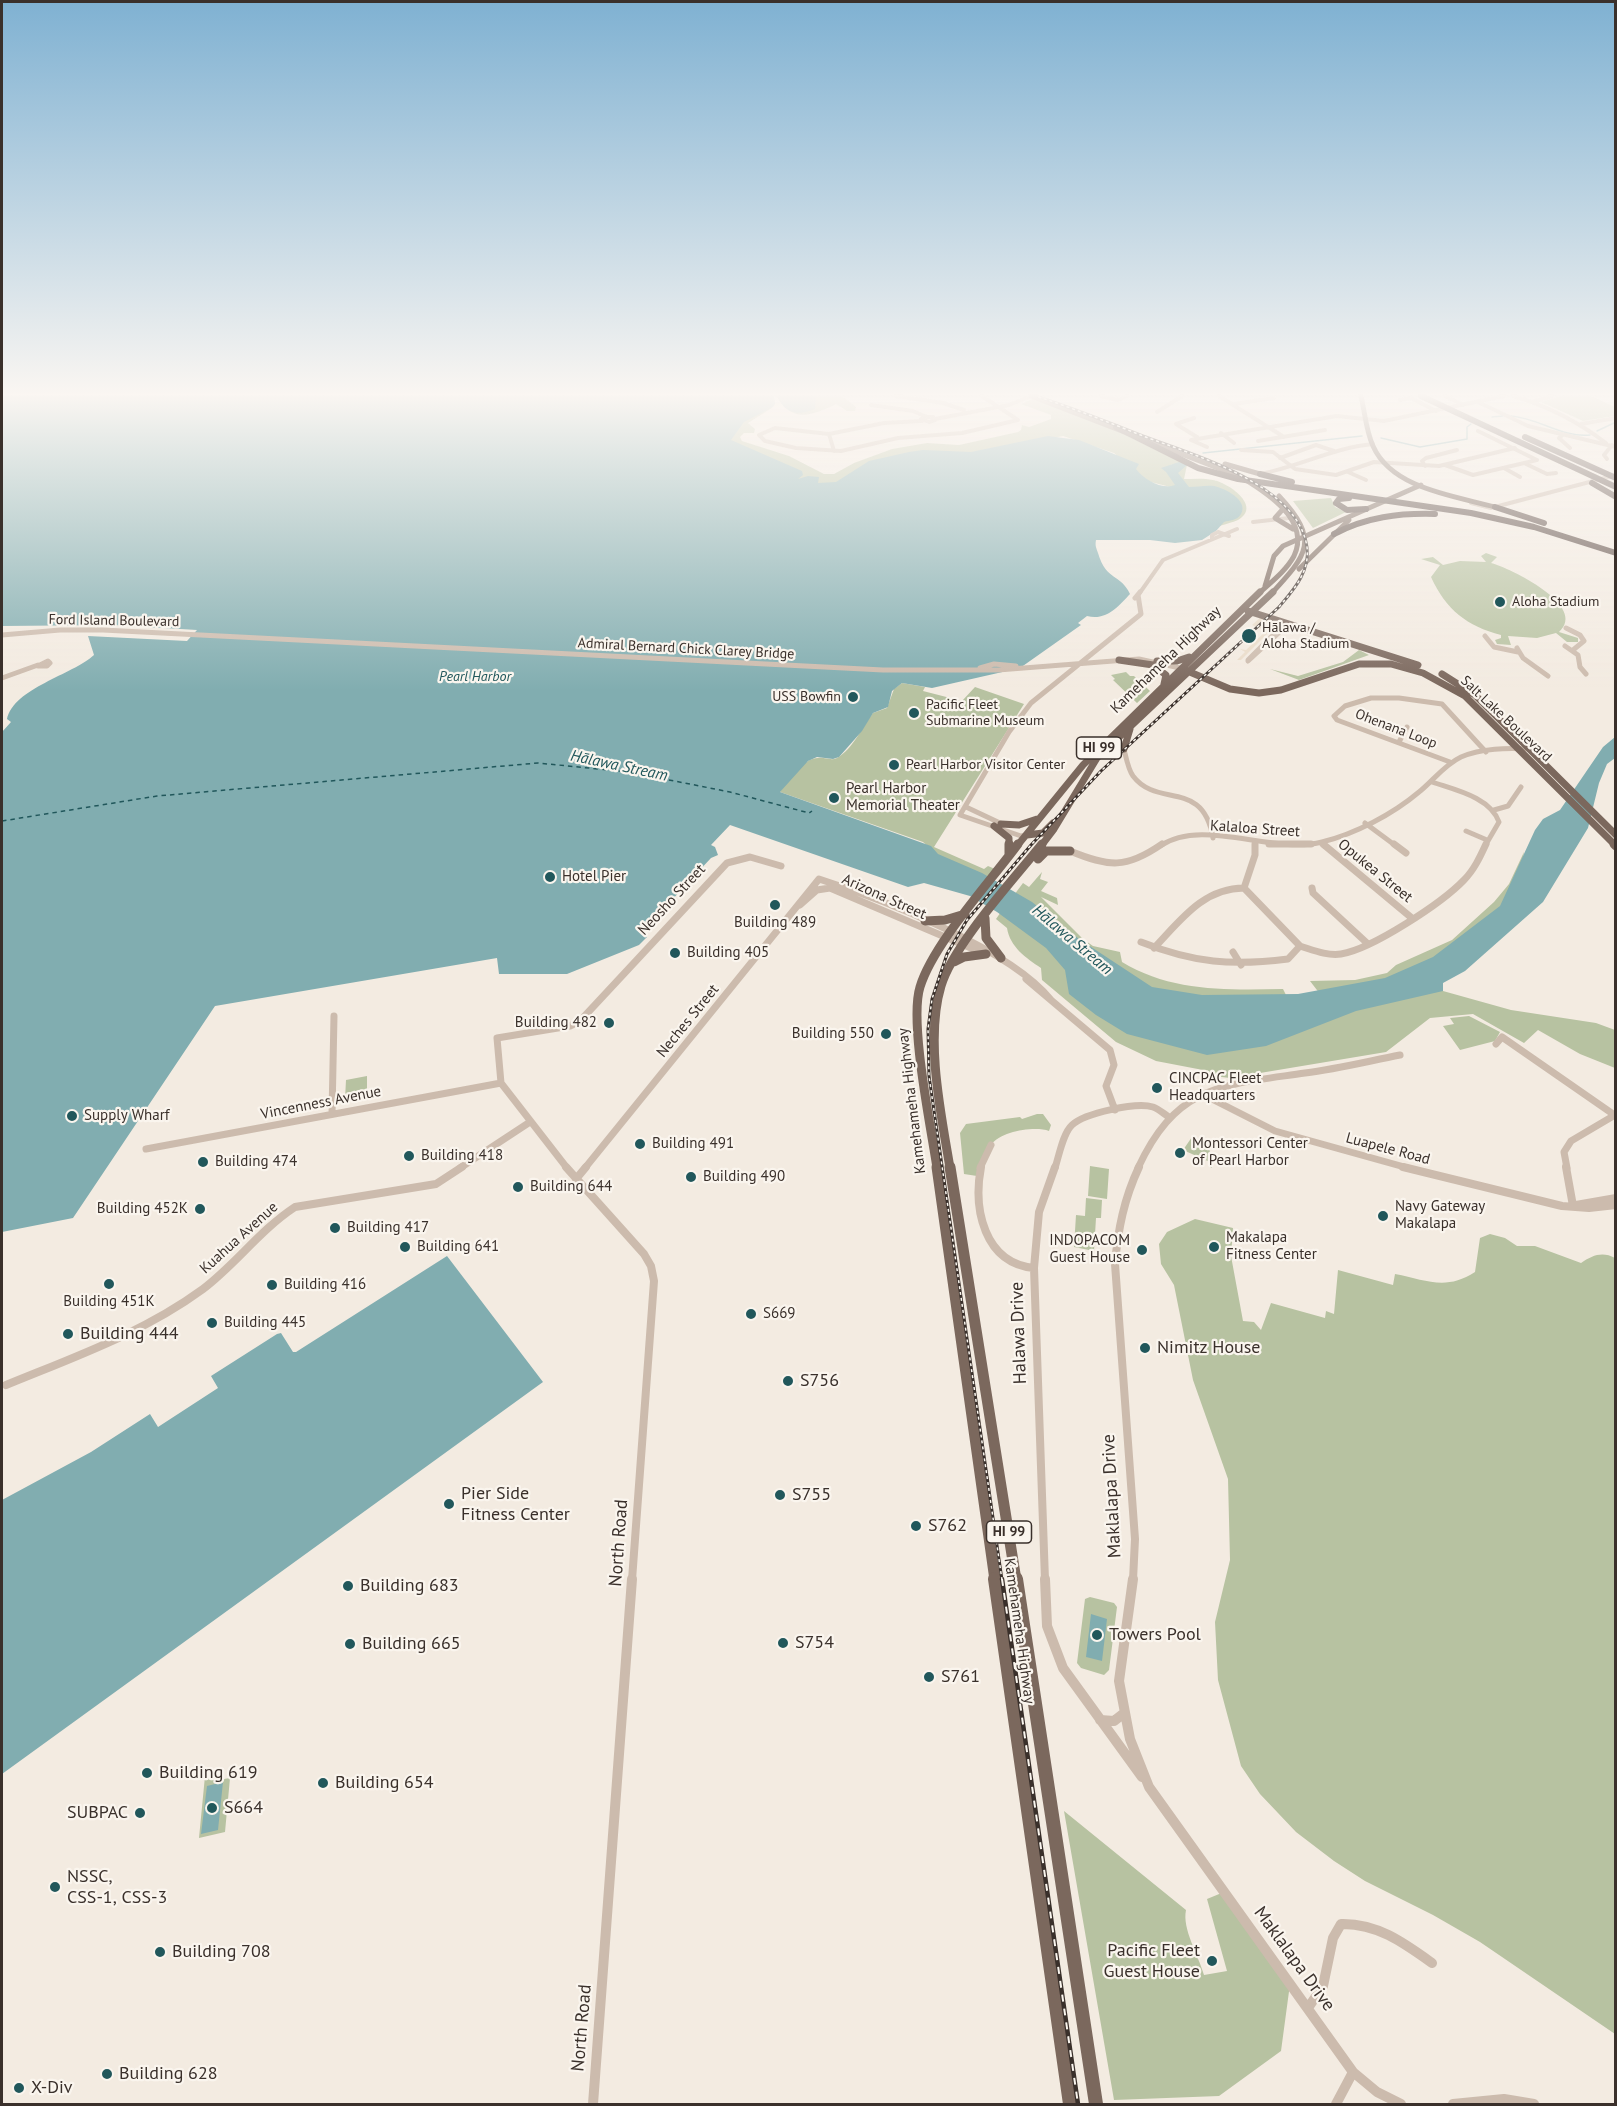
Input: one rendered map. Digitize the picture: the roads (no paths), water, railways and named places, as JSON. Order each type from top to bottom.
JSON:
[{"type":"highway","points":[[1328,494],[1379,502]]},
{"type":"highway","points":[[1364,494],[1479,511],[1601,545]]},
{"type":"highway","points":[[1366,509],[1347,510],[1339,507],[1336,501],[1345,498],[1454,510],[1616,548]]},
{"type":"highway","points":[[1495,507],[1601,545],[1616,555]]},
{"type":"highway","points":[[1334,534],[1364,520],[1395,514],[1457,514],[1517,523]]},
{"type":"highway","points":[[1588,549],[1616,555]]},
{"type":"main road","points":[[1267,494],[1283,509],[1295,530]]},
{"type":"main road","points":[[1275,494],[1288,505],[1302,524]]},
{"type":"main road","points":[[1262,592],[1278,550],[1288,543],[1400,494]]},
{"type":"main road","points":[[1452,494],[1495,507]]},
{"type":"main road","points":[[1284,582],[1353,517],[1379,502]]},
{"type":"main road","points":[[1283,509],[1275,518],[1295,530]]},
{"type":"main road","points":[[1290,518],[1302,524]]},
{"type":"main road","name":"Kamehameha Highway","points":[[1096,2104],[937,1079],[935,1017],[941,985],[952,963],[1053,829],[1097,758],[1190,673],[1284,582],[1304,552],[1305,540],[1302,524]]},
{"type":"main road","name":"Kamehameha Highway","points":[[1070,2104],[919,1041],[920,989],[924,974],[948,936],[1039,818],[1083,765],[1180,668],[1262,592],[1294,555],[1297,542],[1295,530]]},
{"type":"main road","points":[[1263,603],[1269,613],[1285,621]]},
{"type":"main road","name":"Salt Lake Boulevard","points":[[1240,612],[1253,611],[1285,621],[1444,674],[1465,686],[1529,748],[1616,846]]},
{"type":"main road","points":[[1190,673],[1190,665],[1217,638],[1223,628]]},
{"type":"main road","points":[[1344,667],[1376,651]]},
{"type":"main road","points":[[1157,661],[1177,661],[1196,653]]},
{"type":"main road","points":[[1116,660],[1157,667],[1166,675],[1164,684]]},
{"type":"main road","name":"Salt Lake Boulevard","points":[[1180,668],[1207,681],[1240,692],[1273,692],[1344,667],[1370,664],[1401,667],[1443,680],[1465,696],[1616,835]]},
{"type":"main road","points":[[1168,692],[1193,681],[1207,681]]},
{"type":"main road","points":[[1124,749],[1126,735],[1133,723]]},
{"type":"main road","points":[[1027,835],[1043,832],[1061,813]]},
{"type":"main road","points":[[998,825],[1019,825],[1039,818]]},
{"type":"main road","points":[[998,825],[1009,838],[1009,856]]},
{"type":"main road","points":[[1053,829],[1054,840],[1070,851]]},
{"type":"main road","points":[[1027,835],[1035,844],[1027,864]]},
{"type":"main road","points":[[1022,872],[1046,851],[1070,851]]},
{"type":"main road","points":[[925,921],[945,920],[968,911]]},
{"type":"main road","points":[[987,916],[986,938],[1005,960]]},
{"type":"main road","points":[[952,963],[964,957],[986,954]]},
{"type":"street","points":[[1444,494],[1486,508],[1543,494]]},
{"type":"street","points":[[1253,522],[1290,518]]},
{"type":"street","points":[[1027,835],[960,815],[1009,732],[1031,703],[1139,616],[1140,610],[1133,601],[1164,560],[1212,539],[1229,536],[1237,529]]},
{"type":"street","points":[[1280,628],[1283,629],[1250,661],[1248,660],[1280,628]]},
{"type":"street","points":[[1566,628],[1580,635],[1584,641],[1573,650]]},
{"type":"street","name":"Ford Island Boulevard","points":[[2,635],[75,630],[190,635]]},
{"type":"street","name":"Admiral Bernard Chick Clarey Bridge","points":[[190,635],[832,668],[977,669],[1116,660],[1157,661],[1180,668]]},
{"type":"street","points":[[1485,636],[1487,642],[1497,649],[1517,650],[1548,676]]},
{"type":"street","points":[[1565,645],[1573,650],[1586,674]]},
{"type":"street","points":[[2,678],[38,665]]},
{"type":"street","name":"Ohenana Loop","points":[[1450,762],[1337,720],[1334,716],[1357,700],[1372,696],[1442,704],[1486,752]]},
{"type":"street","points":[[1399,742],[1407,727]]},
{"type":"street","points":[[1450,762],[1465,755],[1529,748]]},
{"type":"street","points":[[1124,749],[1132,775],[1140,782],[1204,809],[1212,822],[1213,838]]},
{"type":"street","name":"Kalaloa Street","points":[[1070,851],[1092,860],[1119,864],[1140,859],[1162,843],[1175,838],[1213,838],[1297,845],[1321,843],[1365,824],[1413,797],[1432,782],[1450,762]]},
{"type":"street","points":[[1154,948],[1211,893],[1225,888],[1244,888],[1300,946],[1330,955],[1346,953],[1368,944],[1413,919],[1466,879],[1499,822],[1494,810],[1482,802],[1432,782]]},
{"type":"street","points":[[1494,810],[1508,806],[1521,787]]},
{"type":"street","points":[[966,807],[998,825]]},
{"type":"street","points":[[1365,824],[1406,853]]},
{"type":"street","points":[[1466,831],[1487,840]]},
{"type":"street","points":[[1244,888],[1255,855],[1255,843]]},
{"type":"street","name":"Opukea Street","points":[[1321,843],[1413,919]]},
{"type":"street","name":"Neosho Street","points":[[501,1083],[497,1038],[578,1023],[722,867],[737,858],[753,857],[781,866]]},
{"type":"street","name":"Neches Street","points":[[576,1179],[819,879]]},
{"type":"street","name":"Arizona Street","points":[[819,879],[887,903],[925,921],[948,936]]},
{"type":"street","name":"Arizona Street","points":[[798,907],[817,890],[830,888],[965,943]]},
{"type":"street","points":[[1312,888],[1313,893],[1368,944]]},
{"type":"street","points":[[1141,942],[1180,959],[1241,965],[1288,959],[1300,946]]},
{"type":"street","points":[[965,943],[986,954],[1005,960]]},
{"type":"street","points":[[965,943],[1005,960],[1110,1050],[1114,1065],[1106,1089],[1115,1110]]},
{"type":"street","points":[[1233,952],[1241,965]]},
{"type":"street","points":[[332,1114],[334,1016]]},
{"type":"street","points":[[1497,1044],[1502,1037],[1615,1115],[1571,1141],[1564,1152],[1573,1206]]},
{"type":"street","name":"Maklalapa Drive","points":[[1400,1055],[1307,1073],[1247,1080],[1204,1095],[1181,1107],[1169,1117],[1152,1138],[1140,1160],[1124,1206],[1116,1242],[1116,1290],[1135,1539],[1133,1579],[1120,1662],[1123,1714],[1149,1787],[1353,2072],[1377,2092],[1401,2104]]},
{"type":"street","name":"North Road","points":[[501,1083],[576,1179],[645,1254],[651,1266],[654,1281],[593,2104]]},
{"type":"street","name":"Vincenness Avenue","points":[[146,1149],[501,1083]]},
{"type":"street","name":"Luapele Road","points":[[1204,1095],[1283,1133],[1466,1184],[1562,1206],[1589,1208],[1616,1205]]},
{"type":"street","name":"Halawa Drive","points":[[1149,1787],[1063,1668],[1047,1626],[1034,1268],[1039,1212],[1067,1132],[1079,1119],[1115,1110],[1150,1107],[1169,1117]]},
{"type":"street","name":"Kuahua Avenue","points":[[6,1385],[141,1329],[164,1316],[205,1287],[277,1219],[295,1208],[315,1202],[436,1184],[530,1122]]},
{"type":"street","points":[[991,1145],[982,1158],[977,1176],[981,1208],[992,1245],[1010,1262],[1034,1268]]},
{"type":"street","name":"Luapele Road","points":[[1573,1206],[1616,1198]]},
{"type":"street","points":[[1100,1720],[1114,1721],[1123,1714]]},
{"type":"street","points":[[1308,2008],[1323,1986],[1333,1938],[1341,1924],[1378,1929],[1393,1936],[1432,1963]]},
{"type":"street","points":[[1336,2104],[1353,2072]]},
{"type":"street","points":[[1453,2104],[1487,2098],[1534,2104]]},
{"type":"water","name":"Pearl Harbor","points":[[2,494],[1232,494],[1242,504],[1241,514],[1235,519],[1224,522],[1216,531],[1202,540],[1175,543],[1150,540],[1096,540],[1101,562],[1130,594],[1116,608],[1106,615],[1087,616],[1078,623],[1081,625],[1020,668],[932,688],[902,683],[892,691],[888,707],[873,713],[862,731],[839,757],[833,759],[817,757],[808,761],[780,792],[931,846],[938,854],[982,873],[1032,902],[1079,939],[1152,987],[1202,995],[1298,994],[1385,978],[1433,957],[1500,906],[1535,830],[1543,819],[1560,810],[1603,747],[1615,737],[1615,758],[1607,764],[1599,783],[1588,828],[1543,902],[1465,971],[1443,983],[1443,991],[1356,1011],[1266,1046],[1207,1055],[1127,1034],[1096,1015],[1069,994],[1065,970],[1046,948],[997,912],[970,896],[924,883],[908,887],[730,825],[711,845],[715,847],[718,855],[711,858],[641,933],[647,937],[639,945],[567,974],[499,974],[497,958],[215,1006],[73,1218],[2,1232],[2,732],[11,722],[7,719],[12,708],[20,699],[94,655],[88,636],[187,641],[197,630],[114,625],[2,626]]},
{"type":"water","points":[[447,1256],[543,1382],[2,1774],[2,1500],[91,1452],[150,1414],[158,1427],[218,1388],[211,1376],[277,1334],[281,1333],[293,1352],[296,1352]]},
{"type":"water","points":[[1091,1614],[1107,1619],[1102,1661],[1086,1657]]},
{"type":"water","name":"S664","points":[[223,1782],[218,1830],[201,1834],[207,1786]]},
{"type":"railway","points":[[1002,1580],[929,1076],[928,1029],[932,999],[947,954],[967,920],[1031,845],[1101,771],[1279,607],[1300,580],[1306,564],[1307,547],[1299,525],[1285,506],[1271,494]]},
{"type":"railway","points":[[1002,1579],[1078,2104]]},
{"type":"place","name":"Aloha Stadium","points":[[1500,602]]},
{"type":"place","name":"Hālawa / Aloha Stadium","points":[[1249,636]]},
{"type":"place","name":"USS Bowfin","points":[[853,697]]},
{"type":"place","name":"Pacific Fleet Submarine Museum","points":[[914,713]]},
{"type":"place","name":"Pearl Harbor Visitor Center","points":[[894,765]]},
{"type":"place","name":"Pearl Harbor Memorial Theater","points":[[834,798]]},
{"type":"place","name":"Hotel Pier","points":[[550,877]]},
{"type":"place","name":"Building 489","points":[[775,905]]},
{"type":"place","name":"Building 405","points":[[675,953]]},
{"type":"place","name":"Building 482","points":[[609,1023]]},
{"type":"place","name":"Building 550","points":[[886,1034]]},
{"type":"place","name":"CINCPAC Fleet Headquarters","points":[[1157,1088]]},
{"type":"place","name":"Supply Wharf","points":[[72,1116]]},
{"type":"place","name":"Building 491","points":[[640,1144]]},
{"type":"place","name":"Montessori Center of Pearl Harbor","points":[[1180,1153]]},
{"type":"place","name":"Building 418","points":[[409,1156]]},
{"type":"place","name":"Building 474","points":[[203,1162]]},
{"type":"place","name":"Building 490","points":[[691,1177]]},
{"type":"place","name":"Building 644","points":[[518,1187]]},
{"type":"place","name":"Building 452K","points":[[200,1209]]},
{"type":"place","name":"Navy Gateway Makalapa","points":[[1383,1216]]},
{"type":"place","name":"Building 417","points":[[335,1228]]},
{"type":"place","name":"Building 641","points":[[405,1247]]},
{"type":"place","name":"Makalapa Fitness Center","points":[[1214,1247]]},
{"type":"place","name":"INDOPACOM Guest House","points":[[1142,1250]]},
{"type":"place","name":"Building 451K","points":[[109,1284]]},
{"type":"place","name":"Building 416","points":[[272,1285]]},
{"type":"place","name":"S669","points":[[751,1314]]},
{"type":"place","name":"Building 445","points":[[212,1323]]},
{"type":"place","name":"Building 444","points":[[68,1334]]},
{"type":"place","name":"Nimitz House","points":[[1145,1348]]},
{"type":"place","name":"S756","points":[[788,1381]]},
{"type":"place","name":"S755","points":[[780,1495]]},
{"type":"place","name":"Pier Side Fitness Center","points":[[449,1504]]},
{"type":"place","name":"S762","points":[[916,1526]]},
{"type":"place","name":"Building 683","points":[[348,1586]]},
{"type":"place","name":"Towers Pool","points":[[1097,1635]]},
{"type":"place","name":"S754","points":[[783,1643]]},
{"type":"place","name":"Building 665","points":[[350,1644]]},
{"type":"place","name":"S761","points":[[929,1677]]},
{"type":"place","name":"Building 619","points":[[147,1773]]},
{"type":"place","name":"Building 654","points":[[323,1783]]},
{"type":"place","name":"S664","points":[[212,1808]]},
{"type":"place","name":"SUBPAC","points":[[140,1813]]},
{"type":"place","name":"NSSC, CSS-1, CSS-3","points":[[55,1887]]},
{"type":"place","name":"Building 708","points":[[160,1952]]},
{"type":"place","name":"Pacific Fleet Guest House","points":[[1212,1961]]},
{"type":"place","name":"Building 628","points":[[107,2074]]},
{"type":"place","name":"X-Div","points":[[19,2088]]},
{"type":"water label","name":"Hālawa Stream","points":[[619,766]]},
{"type":"water label","name":"Hālawa Stream","points":[[1072,940]]}]
